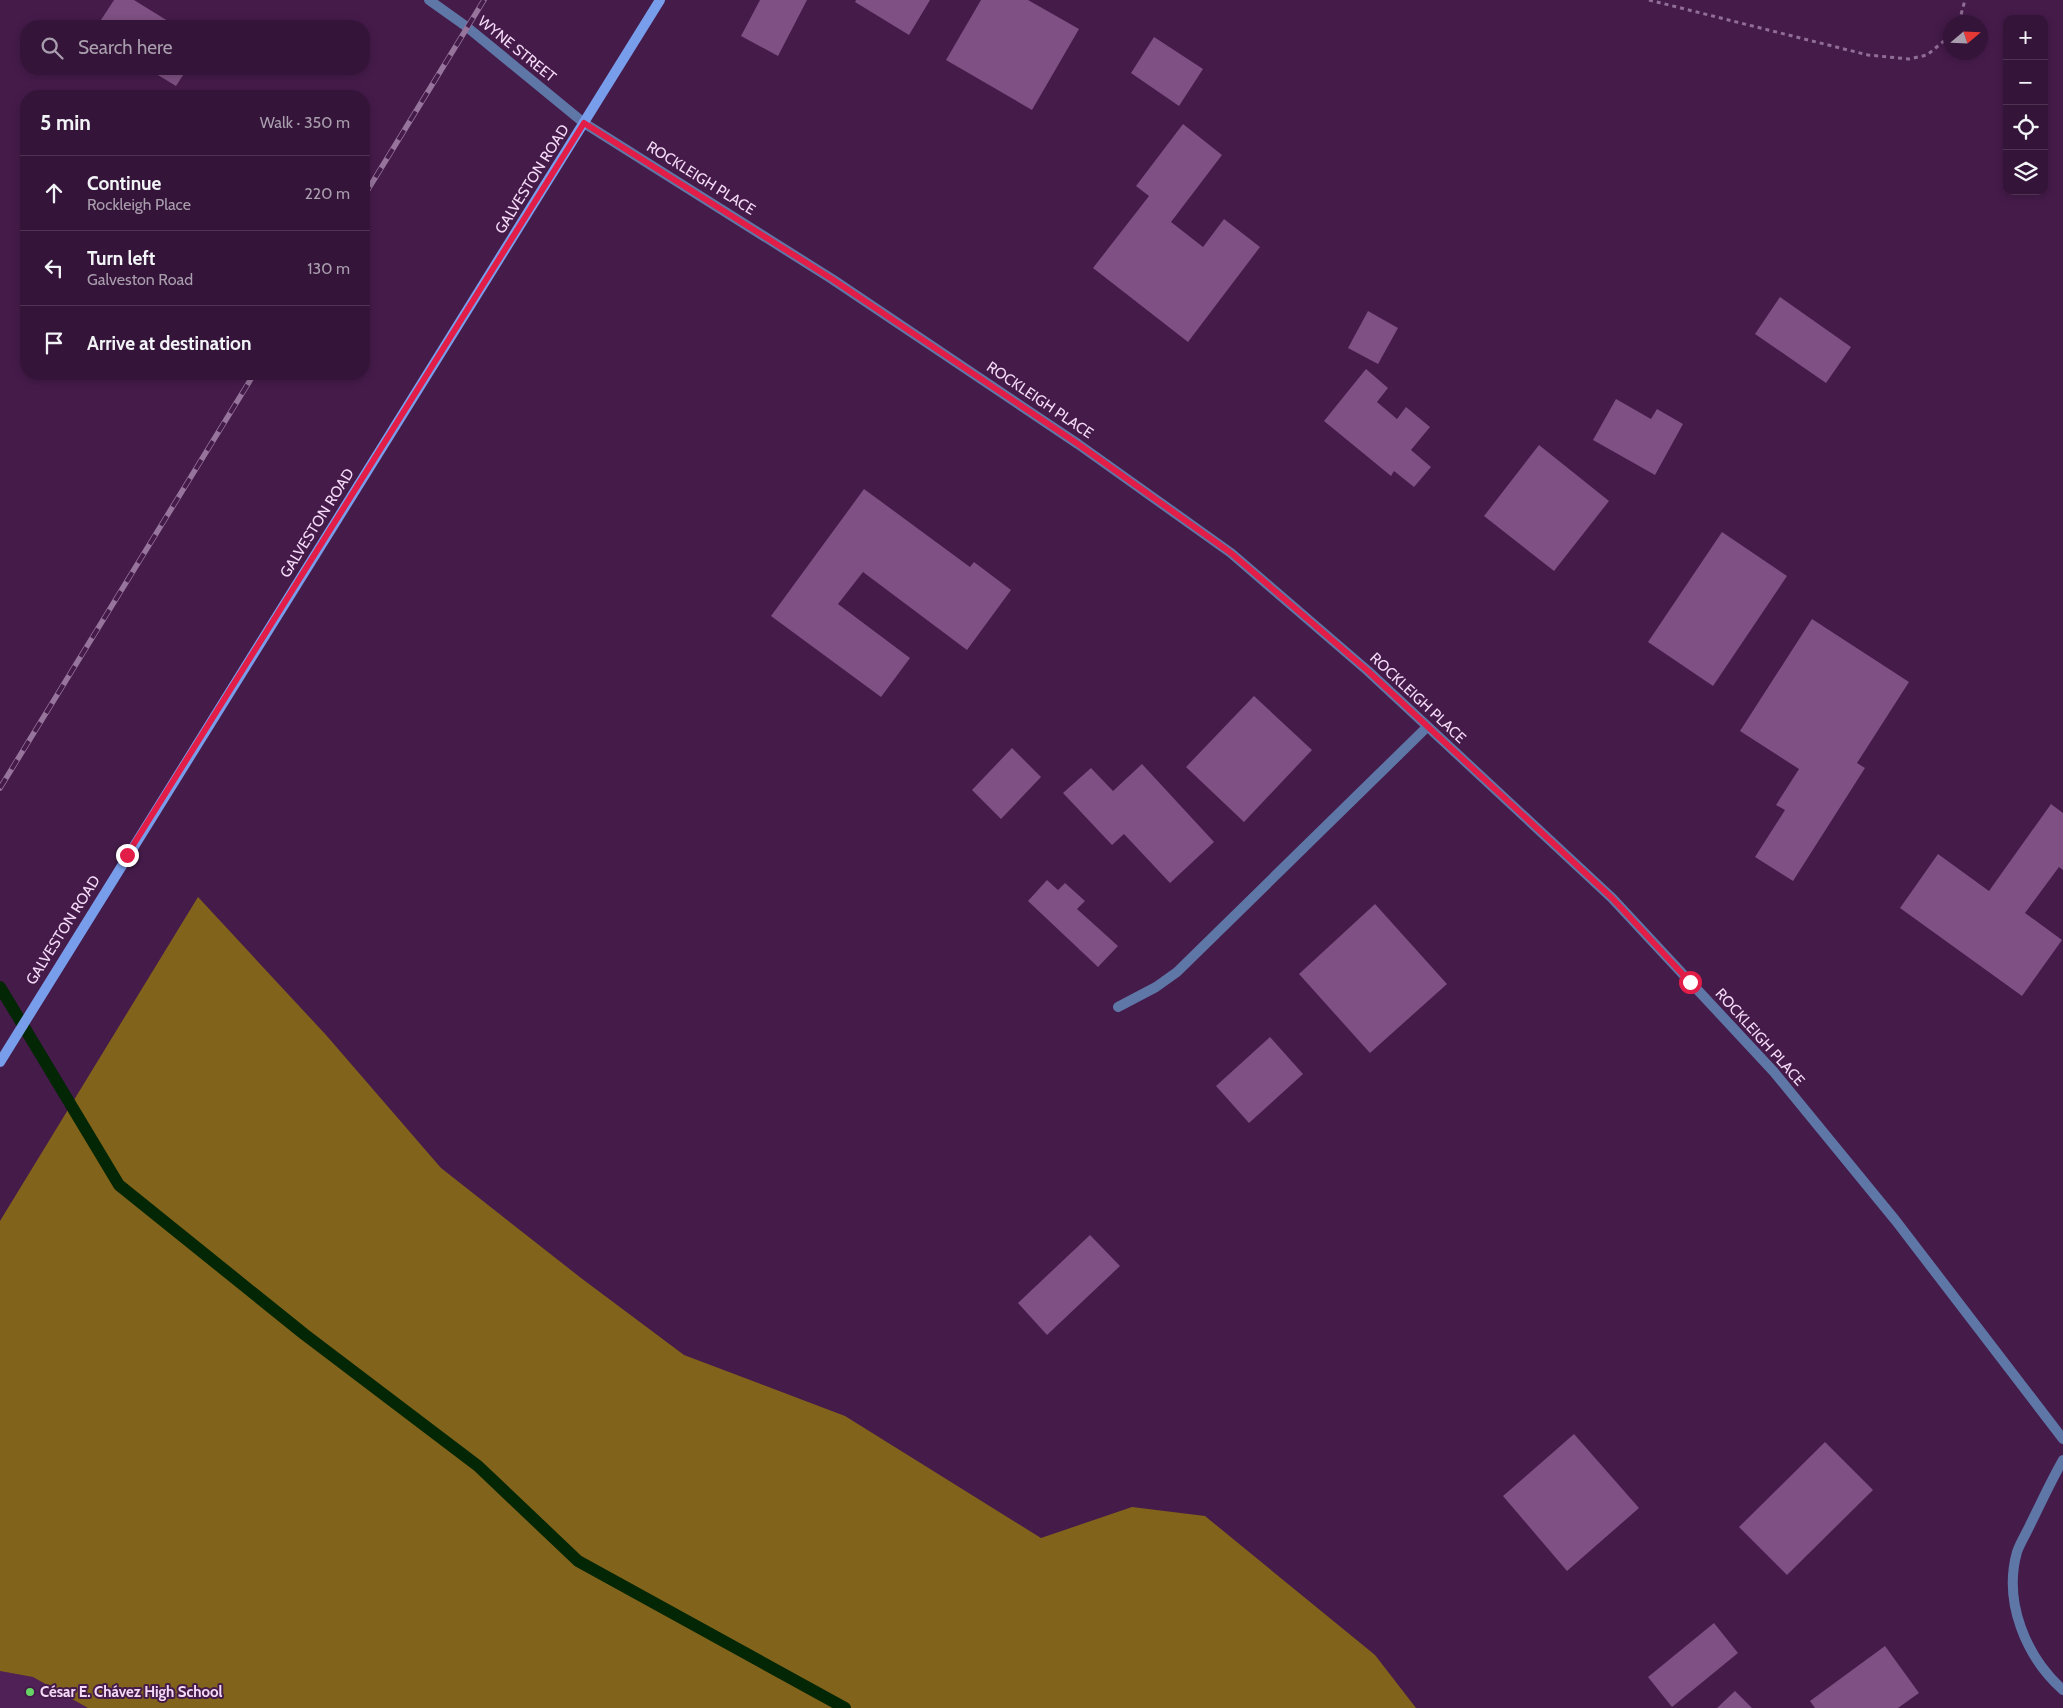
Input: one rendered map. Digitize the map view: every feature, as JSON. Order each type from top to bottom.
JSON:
[{"type":"main road","name":"GALVESTON ROAD","points":[[0,1062],[660,0]]},
{"type":"street","name":"WYNE STREET","points":[[429,0],[467,27],[584,123]]},
{"type":"street","name":"ROCKLEIGH PLACE","points":[[584,123],[840,284],[1078,444],[1223,547],[1368,671],[1612,898],[1774,1072],[1896,1221],[2063,1439]]},
{"type":"street","points":[[1118,1007],[1156,987],[1177,972],[1427,726]]},
{"type":"street","points":[[2063,1460],[2047,1487],[2017,1552],[2014,1578],[2015,1605],[2022,1632],[2034,1656],[2050,1678],[2063,1690]]},
{"type":"path","points":[[1650,0],[1868,55],[1909,59],[1927,55],[1943,44]]},
{"type":"path","points":[[1962,15],[1965,0]]},
{"type":"shaded area","points":[[198,897],[326,1035],[441,1168],[581,1278],[684,1355],[845,1416],[1041,1538],[1132,1507],[1205,1516],[1375,1655],[1416,1708],[88,1708],[33,1677],[0,1671],[0,1221]]},
{"type":"shaded area","name":"César E. Chávez High School","points":[[0,1671],[33,1677],[88,1708],[0,1708]]},
{"type":"building","points":[[114,0],[134,0],[166,20],[101,20]]},
{"type":"building","points":[[760,0],[807,0],[778,56],[741,36]]},
{"type":"building","points":[[856,0],[930,0],[909,35],[855,2]]},
{"type":"building","points":[[981,0],[1028,0],[1079,29],[1032,110],[946,60]]},
{"type":"building","points":[[1154,37],[1203,69],[1179,106],[1131,73]]},
{"type":"building","points":[[158,75],[183,75],[176,86]]},
{"type":"building","points":[[1183,124],[1222,155],[1171,222],[1203,247],[1224,219],[1260,247],[1188,342],[1093,268],[1149,196],[1136,186]]},
{"type":"building","points":[[1780,297],[1851,347],[1826,383],[1755,334]]},
{"type":"building","points":[[1368,311],[1398,328],[1378,364],[1348,348]]},
{"type":"building","points":[[1366,369],[1388,388],[1377,402],[1397,419],[1406,407],[1430,427],[1411,450],[1431,467],[1414,487],[1394,471],[1391,476],[1324,421]]},
{"type":"building","points":[[1616,399],[1651,419],[1657,409],[1683,424],[1655,475],[1593,440]]},
{"type":"building","points":[[1539,445],[1609,501],[1554,571],[1484,516]]},
{"type":"building","points":[[864,489],[970,567],[974,562],[1011,590],[967,650],[863,572],[838,604],[910,658],[881,697],[771,616]]},
{"type":"building","points":[[1722,532],[1787,576],[1713,686],[1648,642]]},
{"type":"building","points":[[1812,619],[1909,682],[1857,763],[1865,768],[1793,881],[1755,857],[1785,810],[1776,805],[1799,769],[1740,731]]},
{"type":"building","points":[[1254,696],[1312,750],[1244,822],[1186,767]]},
{"type":"building","points":[[1012,748],[1041,777],[1001,819],[972,790]]},
{"type":"building","points":[[1142,764],[1214,842],[1170,883],[1124,834],[1112,845],[1063,793],[1091,768],[1113,791]]},
{"type":"building","points":[[2051,804],[2063,813],[2063,870],[2059,867],[2025,913],[2062,940],[2022,996],[1900,908],[1938,854],[1989,891]]},
{"type":"building","points":[[1047,880],[1058,890],[1065,883],[1085,901],[1077,909],[1118,946],[1098,967],[1028,901]]},
{"type":"building","points":[[1375,904],[1447,984],[1370,1053],[1299,974]]},
{"type":"building","points":[[1270,1037],[1303,1074],[1249,1123],[1216,1086]]},
{"type":"building","points":[[1090,1235],[1120,1266],[1047,1335],[1018,1303]]},
{"type":"building","points":[[1574,1434],[1639,1508],[1567,1571],[1503,1496]]},
{"type":"building","points":[[1825,1442],[1873,1490],[1787,1575],[1739,1527]]},
{"type":"building","points":[[1714,1623],[1738,1653],[1672,1707],[1648,1677]]},
{"type":"building","points":[[1885,1646],[1919,1693],[1898,1708],[1815,1708],[1810,1701]]},
{"type":"building","points":[[1735,1691],[1752,1708],[1717,1708]]},
{"type":"waterway","points":[[0,987],[119,1185],[304,1334],[478,1466],[578,1561],[845,1708]]},
{"type":"railway","points":[[370,186],[484,0]]},
{"type":"railway","points":[[0,788],[250,380]]},
{"type":"place","name":"César E. Chávez High School","points":[[30,1692]]},
{"type":"route","points":[[127,855],[584,123],[832,279],[1078,444],[1231,553],[1368,671],[1612,898],[1690,982]]}]
